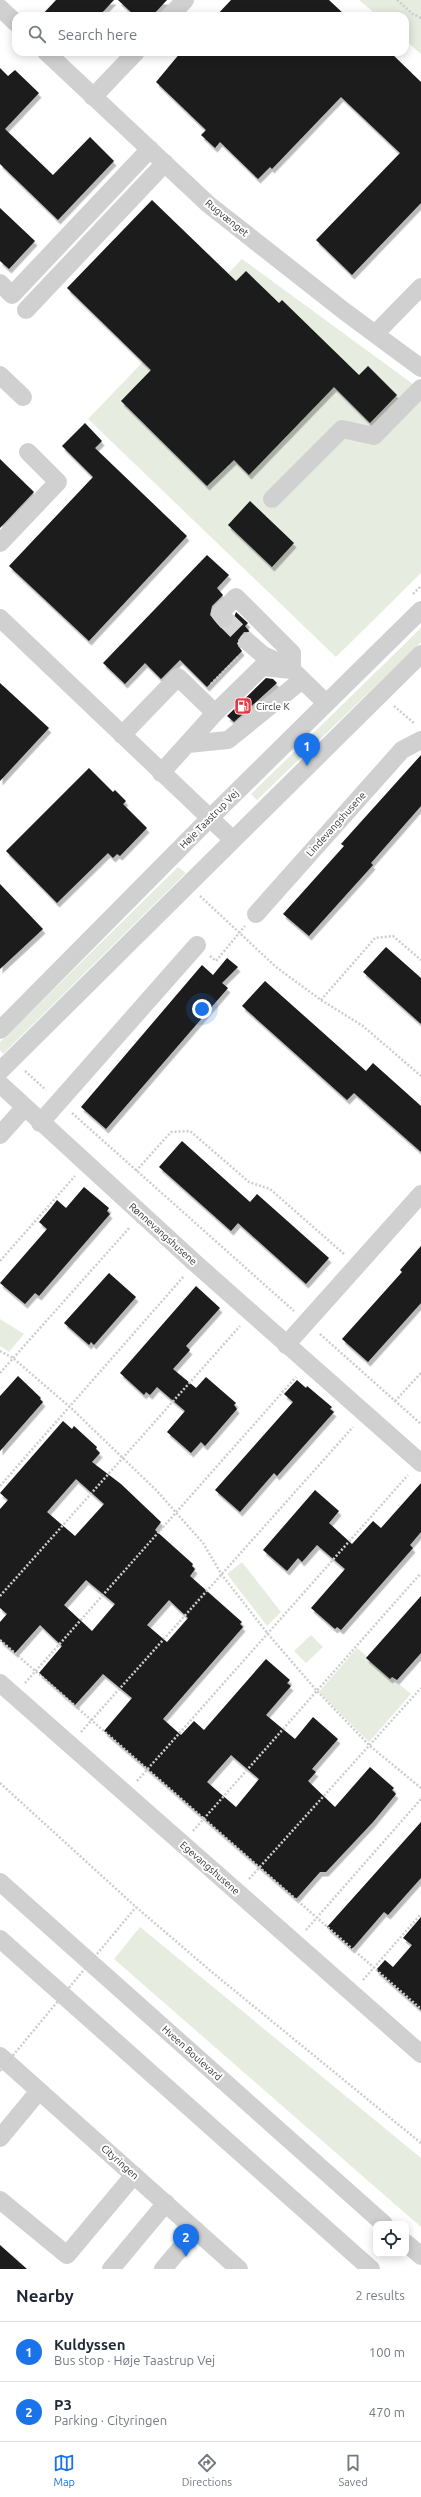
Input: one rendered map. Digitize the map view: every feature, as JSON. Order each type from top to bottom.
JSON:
[{"type":"street","points":[[174,12],[185,0]]},
{"type":"street","points":[[0,8],[12,20]]},
{"type":"street","name":"Rugvænget","points":[[50,56],[208,204],[421,368]]},
{"type":"street","points":[[93,97],[132,56]]},
{"type":"street","points":[[0,284],[12,295],[150,149]]},
{"type":"street","points":[[26,310],[165,163]]},
{"type":"street","points":[[375,334],[421,287]]},
{"type":"street","points":[[0,375],[23,397]]},
{"type":"street","points":[[272,499],[342,429],[374,436],[421,388]]},
{"type":"street","points":[[0,543],[58,482],[28,452]]},
{"type":"street","points":[[224,618],[220,613],[236,597],[292,653],[297,675]]},
{"type":"street","name":"Høje Taastrup Vej","points":[[0,1030],[210,818],[421,610]]},
{"type":"street","points":[[0,618],[233,840]]},
{"type":"street","points":[[244,649],[263,655],[297,675],[326,703]]},
{"type":"street","points":[[0,1071],[421,654]]},
{"type":"street","points":[[162,773],[215,713],[262,666],[297,675]]},
{"type":"street","points":[[188,744],[228,740],[297,675]]},
{"type":"street","points":[[122,735],[178,677],[215,713]]},
{"type":"street","name":"Lindevangshusene","points":[[256,914],[402,750],[421,740]]},
{"type":"street","points":[[40,1123],[197,945]]},
{"type":"street","name":"Rønnevangshusene","points":[[0,1084],[40,1123],[251,1314],[420,1463]]},
{"type":"street","points":[[0,1135],[24,1108]]},
{"type":"street","points":[[286,1345],[421,1194]]},
{"type":"street","name":"Egevangshusene","points":[[0,1683],[421,2054]]},
{"type":"street","name":"Hveen Boulevard","points":[[0,1882],[381,2221]]},
{"type":"street","points":[[0,1940],[371,2269]]},
{"type":"street","name":"Cityringen","points":[[0,2056],[239,2269]]},
{"type":"street","points":[[0,2138],[39,2091]]},
{"type":"street","points":[[0,2200],[67,2255],[134,2175]]},
{"type":"street","points":[[111,2269],[166,2204]]},
{"type":"street","points":[[163,2269],[196,2230]]},
{"type":"street","points":[[409,2246],[421,2256]]},
{"type":"path","points":[[397,0],[413,14],[421,18]]},
{"type":"path","points":[[198,697],[244,649]]},
{"type":"path","points":[[392,704],[421,729]]},
{"type":"path","points":[[200,896],[276,967],[321,1000],[363,1026],[421,1076]]},
{"type":"path","points":[[197,945],[216,961],[256,914]]},
{"type":"path","points":[[321,1000],[375,938],[394,936],[421,960]]},
{"type":"path","points":[[25,1071],[421,1424]]},
{"type":"path","points":[[136,1170],[171,1132],[190,1131],[248,1182],[270,1189],[357,1265]]},
{"type":"path","points":[[0,1261],[86,1165]]},
{"type":"path","points":[[0,1373],[141,1214]]},
{"type":"path","points":[[0,1486],[71,1408],[195,1263]]},
{"type":"path","points":[[0,1596],[251,1314]]},
{"type":"path","points":[[0,1351],[13,1358],[71,1408],[176,1512],[203,1544],[222,1575],[268,1634],[317,1691],[370,1746],[421,1788]]},
{"type":"path","points":[[14,1695],[308,1364]]},
{"type":"path","points":[[395,1401],[421,1373]]},
{"type":"path","points":[[70,1744],[365,1414]]},
{"type":"path","points":[[126,1794],[420,1463]]},
{"type":"path","points":[[182,1843],[421,1573]]},
{"type":"path","points":[[0,1640],[318,1917],[421,2009]]},
{"type":"path","points":[[237,1892],[421,1688]]},
{"type":"path","points":[[0,1783],[136,1907],[421,2144]]},
{"type":"path","points":[[295,1943],[421,1799]]},
{"type":"path","points":[[0,2071],[136,1907]]},
{"type":"path","points":[[352,1992],[421,1914]]},
{"type":"shaded area","points":[[359,0],[421,0],[421,54],[409,44],[409,12],[373,12]]},
{"type":"shaded area","points":[[242,259],[421,390],[421,573],[336,657],[88,419]]},
{"type":"shaded area","points":[[421,628],[421,642],[257,800],[251,794]]},
{"type":"shaded area","points":[[178,867],[186,873],[3,1054],[0,1050],[0,1042]]},
{"type":"shaded area","points":[[0,1319],[24,1334],[9,1352],[0,1346]]},
{"type":"shaded area","points":[[242,1562],[281,1612],[267,1626],[227,1574]]},
{"type":"shaded area","points":[[311,1635],[323,1647],[306,1663],[294,1651]]},
{"type":"shaded area","points":[[357,1648],[411,1694],[369,1742],[319,1692]]},
{"type":"shaded area","points":[[140,1927],[421,2158],[421,2227],[114,1959]]},
{"type":"building","points":[[56,0],[114,0],[103,12],[45,12]]},
{"type":"building","points":[[118,0],[167,0],[156,12],[131,12]]},
{"type":"building","points":[[231,0],[329,0],[342,12],[220,12]]},
{"type":"building","points":[[178,56],[394,56],[421,82],[421,203],[352,275],[316,240],[400,153],[341,97],[272,169],[270,167],[258,179],[220,142],[215,148],[201,135],[206,130],[156,82]]},
{"type":"building","points":[[0,68],[8,76],[15,70],[39,93],[5,129],[53,175],[90,137],[114,161],[58,220],[0,164]]},
{"type":"building","points":[[152,200],[236,281],[246,271],[279,303],[282,300],[359,375],[368,366],[397,395],[370,423],[334,387],[249,475],[234,460],[207,486],[121,401],[151,370],[67,288]]},
{"type":"building","points":[[0,208],[35,241],[9,269],[0,261]]},
{"type":"building","points":[[85,423],[102,441],[95,448],[187,536],[89,641],[9,566],[93,477],[62,446]]},
{"type":"building","points":[[0,459],[34,492],[0,528]]},
{"type":"building","points":[[250,501],[294,543],[272,567],[228,525]]},
{"type":"building","points":[[207,555],[229,575],[217,588],[223,595],[212,606],[210,615],[221,628],[231,626],[236,612],[248,623],[245,626],[250,632],[244,632],[238,640],[238,646],[242,651],[207,687],[180,660],[161,679],[145,663],[125,684],[103,663]]},
{"type":"building","points":[[266,678],[273,679],[277,683],[234,722],[227,716]]},
{"type":"building","points":[[0,683],[49,728],[0,781]]},
{"type":"building","points":[[421,755],[421,806],[371,863],[373,865],[309,936],[283,914],[344,846],[341,844]]},
{"type":"building","points":[[89,768],[113,792],[115,790],[126,801],[123,804],[147,828],[120,856],[117,854],[113,858],[108,853],[57,903],[6,851]]},
{"type":"building","points":[[0,884],[43,929],[0,969]]},
{"type":"building","points":[[386,947],[421,978],[421,1024],[363,972]]},
{"type":"building","points":[[227,958],[238,967],[222,983],[228,988],[106,1129],[81,1107],[202,965],[213,975]]},
{"type":"building","points":[[265,981],[366,1071],[373,1063],[421,1106],[421,1152],[354,1093],[347,1100],[242,1006]]},
{"type":"building","points":[[182,1141],[250,1202],[257,1194],[329,1258],[306,1284],[238,1223],[231,1231],[159,1167]]},
{"type":"building","points":[[84,1187],[109,1208],[107,1211],[110,1214],[39,1296],[35,1293],[25,1304],[0,1283],[47,1229],[39,1222],[57,1200],[66,1208]]},
{"type":"building","points":[[421,1246],[421,1303],[368,1362],[342,1339],[402,1272],[400,1270]]},
{"type":"building","points":[[109,1273],[136,1297],[94,1345],[91,1342],[89,1345],[64,1323]]},
{"type":"building","points":[[196,1286],[220,1308],[186,1346],[190,1350],[173,1369],[196,1388],[206,1377],[236,1403],[234,1405],[237,1409],[205,1446],[201,1442],[191,1453],[167,1432],[185,1411],[157,1387],[150,1395],[146,1392],[144,1395],[120,1373]]},
{"type":"building","points":[[18,1376],[41,1398],[40,1399],[43,1402],[0,1451],[0,1396]]},
{"type":"building","points":[[297,1380],[306,1388],[307,1386],[332,1407],[330,1409],[334,1412],[277,1476],[274,1473],[240,1512],[215,1490],[293,1402],[284,1394]]},
{"type":"building","points":[[63,1421],[72,1429],[74,1426],[97,1447],[96,1449],[100,1453],[92,1462],[121,1484],[161,1522],[155,1530],[193,1564],[192,1566],[195,1569],[190,1576],[242,1622],[240,1624],[243,1627],[163,1719],[181,1735],[194,1721],[204,1730],[266,1659],[290,1680],[287,1683],[291,1686],[266,1715],[295,1739],[313,1717],[338,1739],[312,1769],[316,1772],[308,1781],[335,1807],[370,1767],[394,1788],[392,1790],[396,1794],[373,1822],[326,1872],[320,1872],[296,1899],[104,1731],[132,1698],[103,1674],[75,1705],[39,1673],[62,1646],[40,1625],[15,1653],[0,1640],[0,1622],[7,1614],[0,1608],[0,1509],[8,1500],[0,1493]],"holes":[[[76,1479],[104,1504],[75,1536],[47,1512]],[[86,1580],[115,1604],[92,1631],[64,1605]],[[169,1600],[188,1618],[167,1642],[147,1625]],[[231,1755],[259,1779],[236,1807],[207,1782]]]},
{"type":"building","points":[[421,1483],[421,1532],[410,1545],[413,1548],[341,1630],[337,1627],[335,1629],[311,1608],[345,1569],[317,1545],[302,1562],[298,1558],[287,1571],[263,1550],[315,1490],[339,1511],[329,1523],[352,1544],[373,1521],[381,1528]]},
{"type":"building","points":[[421,1596],[421,1653],[397,1680],[392,1677],[390,1679],[366,1658]]},
{"type":"building","points":[[421,1822],[421,1878],[388,1915],[384,1912],[352,1949],[327,1927]]},
{"type":"building","points":[[421,1917],[421,2010],[376,1970],[385,1960],[393,1967],[412,1945],[403,1938]]},
{"type":"building","points":[[0,2245],[27,2269],[0,2269]]},
{"type":"tunnel","points":[[224,618],[248,642]]},
{"type":"place","name":"Circle K","points":[[243,706]]},
{"type":"place","name":"Kuldyssen","points":[[307,766]]},
{"type":"place","name":"P3","points":[[186,2257]]}]
